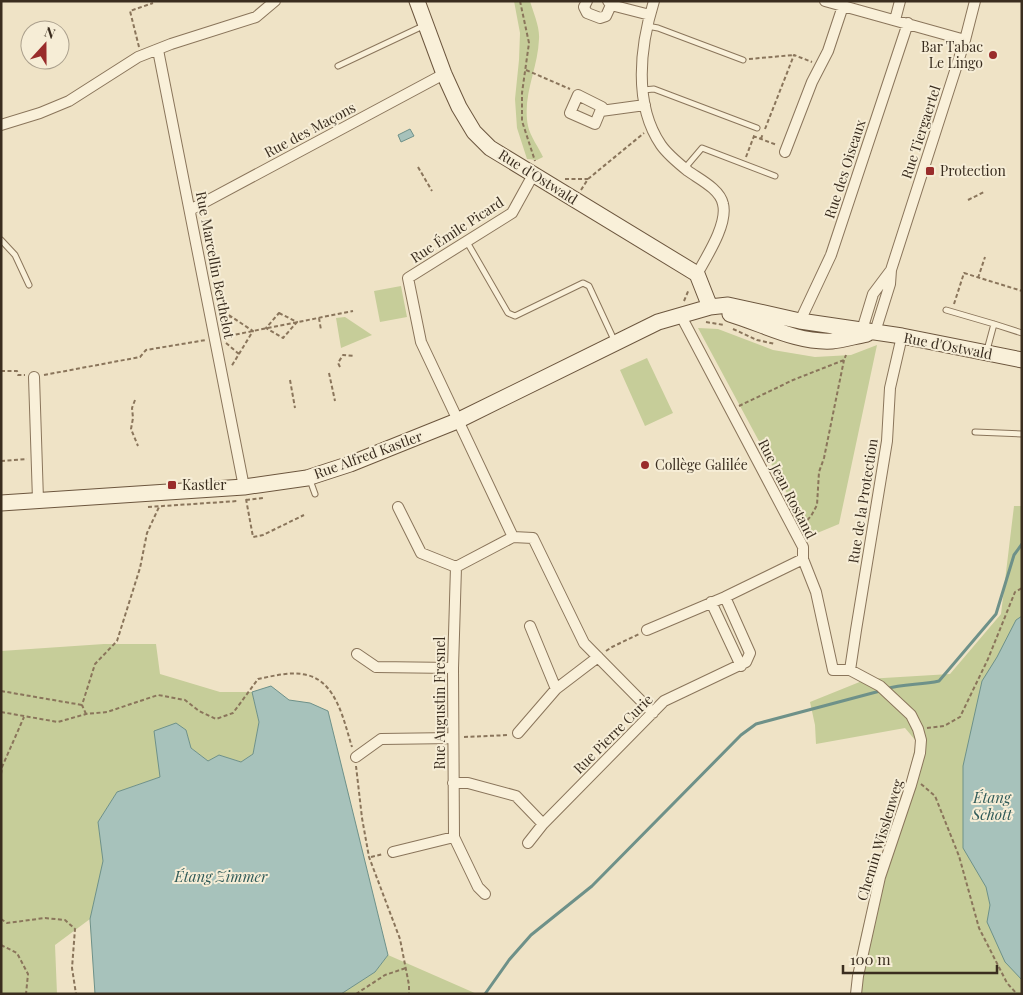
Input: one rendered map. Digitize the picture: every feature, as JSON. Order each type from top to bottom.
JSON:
[{"type":"main road","name":"Rue d'Ostwald","points":[[417,1],[444,74],[459,107],[474,132],[490,148],[535,169],[575,200],[697,274]]},
{"type":"main road","points":[[697,274],[710,307]]},
{"type":"main road","name":"Rue d'Ostwald","points":[[710,307],[728,305],[800,321],[902,336],[1022,360]]},
{"type":"main road","name":"Rue d'Ostwald","points":[[710,307],[784,333],[812,340],[838,340],[868,331]]},
{"type":"main road","name":"Rue Alfred Kastler","points":[[1,503],[244,487],[309,477],[350,464],[457,421],[658,322],[710,307]]},
{"type":"street","points":[[1,125],[40,113],[68,101],[142,56],[171,44],[256,17],[275,1]]},
{"type":"street","points":[[587,1],[584,7],[587,13],[600,18],[606,16],[609,3],[650,15]]},
{"type":"street","points":[[654,1],[647,26],[641,70],[645,104],[652,126],[661,144],[676,161],[714,190],[723,201],[724,211],[721,226],[697,274]]},
{"type":"street","points":[[825,1],[965,40]]},
{"type":"street","points":[[895,20],[900,1]]},
{"type":"street","name":"Rue Tiergaertel","points":[[868,331],[890,284],[891,270],[965,40],[975,1]]},
{"type":"street","points":[[786,150],[812,82],[828,51],[843,6]]},
{"type":"street","name":"Rue des Oiseaux","points":[[800,321],[831,255],[908,23]]},
{"type":"street","name":"Rue Marcellin Berthelot","points":[[158,50],[208,301],[218,338],[244,487]]},
{"type":"street","name":"Rue des Maçons","points":[[190,210],[444,74]]},
{"type":"street","points":[[578,96],[602,107],[595,124],[570,113],[578,96]]},
{"type":"street","points":[[601,111],[645,104]]},
{"type":"street","name":"Rue Émile Picard","points":[[457,421],[421,342],[408,278],[512,213],[535,169]]},
{"type":"street","name":"Rue Jean Rostand","points":[[681,316],[804,547],[803,559],[816,592],[833,670],[850,670]]},
{"type":"street","name":"Rue de la Protection","points":[[850,670],[887,441],[890,388],[902,336]]},
{"type":"street","points":[[34,377],[38,500]]},
{"type":"street","points":[[457,421],[513,537]]},
{"type":"street","points":[[398,507],[421,553],[456,568],[513,537],[533,538],[584,643],[653,712]]},
{"type":"street","points":[[647,630],[724,597],[803,559]]},
{"type":"street","name":"Rue Augustin Fresnel","points":[[456,568],[452,738],[454,837],[478,887],[485,894]]},
{"type":"street","name":"Rue Pierre Curie","points":[[528,843],[543,824],[664,701],[746,662],[750,654],[724,597]]},
{"type":"street","points":[[711,602],[741,666]]},
{"type":"street","points":[[530,626],[556,689]]},
{"type":"street","points":[[358,654],[376,667],[453,668]]},
{"type":"street","points":[[518,733],[556,689],[598,657]]},
{"type":"street","points":[[850,670],[880,686],[911,715],[918,729]]},
{"type":"street","name":"Chemin Wisslenweg","points":[[856,994],[858,976],[880,877],[920,753],[921,740],[918,729]]},
{"type":"street","points":[[356,757],[381,739],[452,738]]},
{"type":"street","points":[[454,783],[468,783],[516,796],[543,824]]},
{"type":"street","points":[[392,852],[454,837]]},
{"type":"lane","points":[[338,66],[425,25]]},
{"type":"lane","points":[[647,26],[658,28],[743,60]]},
{"type":"lane","points":[[643,90],[654,89],[757,128]]},
{"type":"lane","points":[[685,168],[702,148],[775,176]]},
{"type":"lane","points":[[1,240],[15,255],[29,284]]},
{"type":"lane","points":[[467,242],[508,313],[515,316],[583,283],[589,286],[616,343]]},
{"type":"lane","points":[[949,310],[1022,333]]},
{"type":"lane","points":[[986,353],[994,324]]},
{"type":"lane","points":[[975,432],[1022,434]]},
{"type":"lane","points":[[309,477],[316,494]]},
{"type":"path","points":[[520,1],[529,43],[522,93],[522,121],[535,169]]},
{"type":"path","points":[[142,56],[130,11],[153,2]]},
{"type":"path","points":[[743,60],[794,55],[821,65]]},
{"type":"path","points":[[761,139],[794,55]]},
{"type":"path","points":[[526,70],[573,90],[578,96]]},
{"type":"path","points":[[575,200],[588,179],[652,126]]},
{"type":"path","points":[[743,164],[753,136],[786,150]]},
{"type":"path","points":[[418,167],[432,191]]},
{"type":"path","points":[[968,200],[984,192]]},
{"type":"path","points":[[978,278],[985,257]]},
{"type":"path","points":[[949,310],[964,273],[1022,291]]},
{"type":"path","points":[[681,316],[691,284],[697,274]]},
{"type":"path","points":[[208,301],[253,331]]},
{"type":"path","points":[[1,371],[18,371],[18,375],[34,377],[140,357],[146,350],[218,338],[353,311]]},
{"type":"path","points":[[266,328],[279,313],[297,322]]},
{"type":"path","points":[[218,338],[230,316]]},
{"type":"path","points":[[319,318],[321,330]]},
{"type":"path","points":[[266,328],[283,338],[297,322]]},
{"type":"path","points":[[224,380],[253,331]]},
{"type":"path","points":[[218,338],[239,354]]},
{"type":"path","points":[[340,368],[338,363],[343,355],[354,356]]},
{"type":"path","points":[[796,534],[811,516],[817,504],[818,472],[824,458],[846,355]]},
{"type":"path","points":[[731,410],[793,380],[844,360]]},
{"type":"path","points":[[329,373],[335,401]]},
{"type":"path","points":[[290,380],[295,408]]},
{"type":"path","points":[[135,400],[132,408],[131,429],[138,446]]},
{"type":"path","points":[[1,461],[37,459]]},
{"type":"path","points":[[244,487],[253,538],[304,515]]},
{"type":"path","points":[[86,714],[82,705],[95,664],[117,641],[140,568],[147,533],[159,506]]},
{"type":"path","points":[[918,729],[944,726],[960,717],[988,659],[1015,592],[1022,588]]},
{"type":"path","points":[[598,657],[612,646],[647,630]]},
{"type":"path","points":[[1,712],[58,722],[86,714],[107,712],[158,695],[185,700],[199,711],[216,719],[233,713],[258,679],[281,674],[308,675],[325,685],[339,706],[356,757],[362,818],[370,858],[400,939],[410,984],[409,994]]},
{"type":"path","points":[[1,691],[82,705]]},
{"type":"path","points":[[1,774],[2,767],[24,717]]},
{"type":"path","points":[[452,738],[518,733]]},
{"type":"path","points":[[913,778],[935,796],[959,856],[979,928],[1007,983],[1017,994]]},
{"type":"path","points":[[370,858],[392,852]]},
{"type":"path","points":[[1,919],[8,923],[45,918],[65,920],[74,930],[72,968],[76,994]]},
{"type":"path","points":[[1,945],[17,953],[28,974],[26,994]]},
{"type":"path","points":[[356,994],[385,975],[406,968]]},
{"type":"green space","points":[[514,1],[530,1],[538,30],[538,50],[527,104],[529,130],[543,157],[537,160],[527,159],[517,128],[515,99],[520,33]]},
{"type":"green space","points":[[401,286],[407,317],[380,322],[374,291]]},
{"type":"green space","points":[[345,317],[372,335],[341,348],[336,318]]},
{"type":"green space","points":[[698,328],[718,329],[773,350],[815,357],[851,355],[877,345],[839,524],[810,536]]},
{"type":"green space","points":[[647,358],[673,413],[645,426],[620,370]]},
{"type":"green space","points":[[1014,506],[1022,506],[1022,994],[851,994],[857,952],[867,911],[916,741],[905,728],[816,744],[815,725],[810,702],[867,679],[950,674],[1001,614]]},
{"type":"green space","points":[[104,644],[156,644],[160,674],[220,692],[252,692],[259,722],[253,754],[241,762],[219,755],[208,761],[191,748],[186,730],[160,777],[117,792],[98,822],[104,861],[90,919],[55,945],[57,994],[1,994],[1,651]]},
{"type":"green space","points":[[388,955],[477,994],[341,994],[375,972]]},
{"type":"water","points":[[410,129],[414,136],[401,142],[398,135]]},
{"type":"water","name":"Étang Schott","points":[[1022,616],[1022,980],[1005,962],[987,922],[990,905],[986,887],[963,848],[963,766],[982,681],[1016,620]]},
{"type":"water","name":"Étang Zimmer","points":[[271,686],[289,700],[310,703],[328,711],[388,955],[375,972],[341,994],[95,994],[90,919],[103,861],[98,822],[117,792],[160,777],[154,731],[176,723],[186,730],[191,748],[208,761],[219,755],[241,762],[253,754],[259,722],[252,692]]},
{"type":"waterway","points":[[886,689],[939,681],[996,614],[1014,555],[1022,544]]},
{"type":"waterway","points":[[485,994],[509,960],[531,935],[592,886],[741,735],[756,724],[880,691]]},
{"type":"place","name":"Bar Tabac Le Lingo","points":[[993,55]]},
{"type":"place","name":"Protection","points":[[930,171]]},
{"type":"place","name":"Collège Galilée","points":[[645,465]]},
{"type":"place","name":"Kastler","points":[[172,485]]}]
